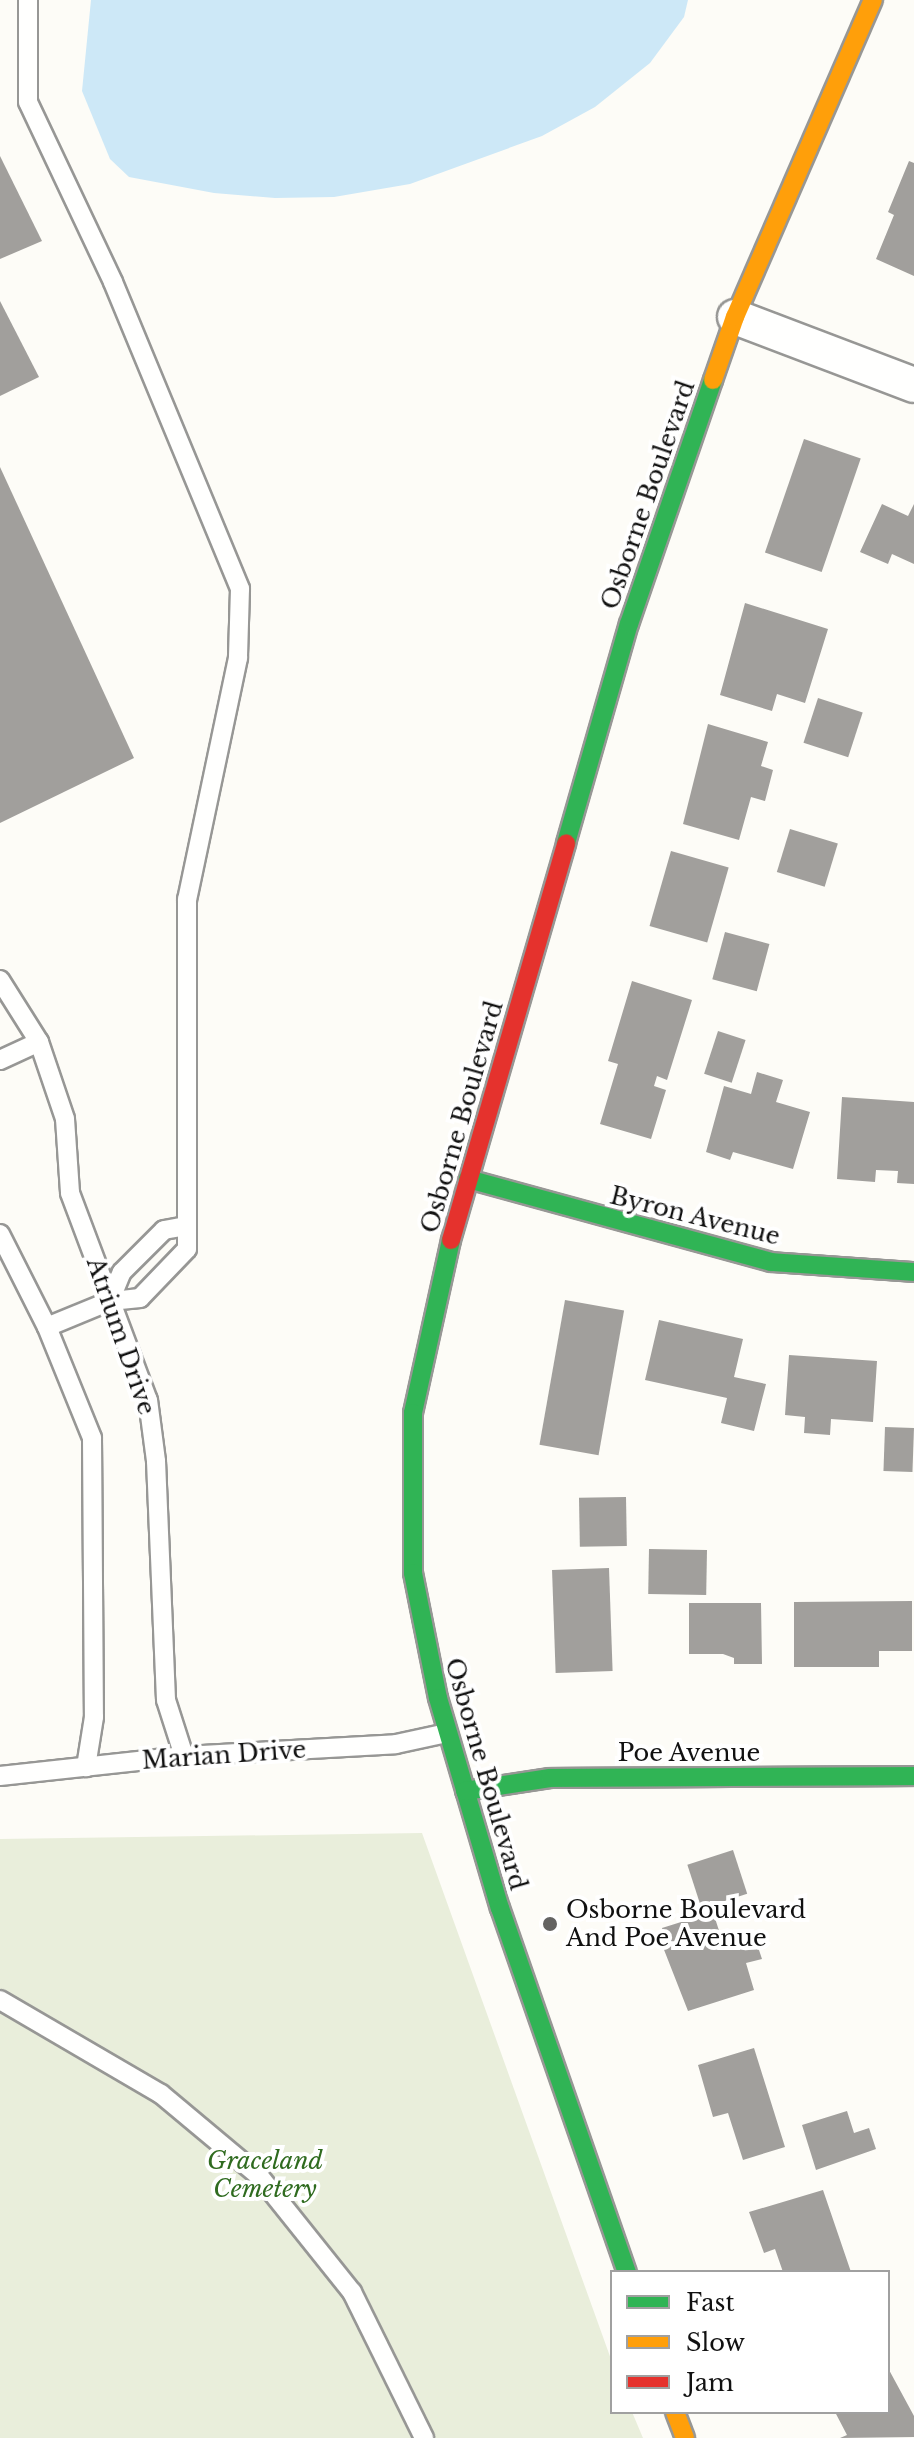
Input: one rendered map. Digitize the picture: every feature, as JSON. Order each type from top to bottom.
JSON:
[{"type":"street","name":"Osborne Boulevard","points":[[626,2270],[500,1908],[447,1733],[423,1636],[409,1476],[423,1349],[468,1179],[629,624],[735,317],[873,0]]},
{"type":"street","points":[[735,317],[914,385]]},
{"type":"street","name":"Byron Avenue","points":[[468,1179],[771,1262],[914,1272]]},
{"type":"street","name":"Poe Avenue","points":[[465,1791],[550,1778],[914,1776]]},
{"type":"street","points":[[676,2414],[685,2438]]},
{"type":"lane","points":[[28,0],[28,102],[113,282],[240,589],[238,658],[187,899],[187,1249],[140,1298],[110,1301],[47,1327]]},
{"type":"lane","name":"Atrium Drive","points":[[0,980],[39,1042],[65,1119],[70,1193],[148,1400],[156,1461],[166,1700],[184,1756]]},
{"type":"lane","points":[[0,1060],[39,1042]]},
{"type":"lane","points":[[110,1301],[122,1272],[164,1230],[186,1226]]},
{"type":"lane","points":[[0,1234],[47,1327],[92,1438],[94,1717],[86,1767]]},
{"type":"lane","name":"Marian Drive","points":[[0,1776],[184,1756],[396,1744],[447,1733]]},
{"type":"lane","points":[[0,2000],[161,2094],[259,2176],[352,2292],[424,2438]]},
{"type":"green space","name":"Graceland Cemetery","points":[[422,1833],[610,2356],[610,2414],[633,2414],[643,2438],[0,2438],[0,1839]]},
{"type":"water","points":[[91,0],[688,0],[684,17],[650,63],[595,107],[542,136],[410,184],[334,197],[275,198],[214,193],[129,177],[110,159],[82,91]]},
{"type":"building","points":[[0,156],[42,241],[0,259]]},
{"type":"building","points":[[909,161],[914,163],[914,276],[876,259],[894,215],[888,212]]},
{"type":"building","points":[[0,301],[39,377],[0,396]]},
{"type":"building","points":[[804,439],[861,459],[822,572],[765,552]]},
{"type":"building","points":[[0,467],[134,758],[0,823]]},
{"type":"building","points":[[882,504],[908,516],[914,504],[914,564],[892,554],[888,564],[860,552]]},
{"type":"building","points":[[745,603],[828,629],[805,703],[777,694],[772,711],[720,695]]},
{"type":"building","points":[[818,698],[863,713],[848,757],[803,743]]},
{"type":"building","points":[[708,724],[768,742],[761,766],[773,770],[765,801],[751,797],[739,840],[683,824]]},
{"type":"building","points":[[790,829],[838,844],[825,887],[777,872]]},
{"type":"building","points":[[671,851],[729,868],[707,943],[650,926]]},
{"type":"building","points":[[725,932],[769,944],[757,991],[712,979]]},
{"type":"building","points":[[632,981],[692,1000],[667,1080],[657,1076],[654,1086],[666,1090],[651,1139],[600,1124],[618,1064],[608,1061]]},
{"type":"building","points":[[718,1031],[746,1040],[732,1083],[704,1074]]},
{"type":"building","points":[[757,1072],[783,1080],[776,1102],[810,1112],[793,1169],[733,1152],[730,1160],[706,1152],[724,1086],[751,1094]]},
{"type":"building","points":[[842,1097],[914,1102],[914,1184],[897,1183],[898,1171],[876,1170],[875,1182],[837,1179]]},
{"type":"building","points":[[565,1300],[624,1310],[599,1455],[539,1445]]},
{"type":"building","points":[[659,1320],[743,1339],[734,1377],[766,1384],[754,1431],[721,1423],[727,1398],[645,1380]]},
{"type":"building","points":[[789,1355],[877,1361],[873,1422],[831,1419],[830,1435],[804,1433],[805,1417],[785,1415]]},
{"type":"building","points":[[885,1427],[914,1428],[912,1472],[883,1471]]},
{"type":"building","points":[[626,1497],[627,1546],[580,1547],[579,1498]]},
{"type":"building","points":[[649,1549],[707,1550],[706,1595],[648,1594]]},
{"type":"building","points":[[609,1568],[613,1671],[556,1673],[552,1570]]},
{"type":"building","points":[[912,1601],[912,1651],[879,1651],[879,1667],[794,1667],[794,1602]]},
{"type":"building","points":[[689,1603],[761,1603],[762,1664],[734,1664],[734,1658],[723,1654],[689,1654]]},
{"type":"building","points":[[733,1850],[747,1894],[702,1909],[687,1865]]},
{"type":"building","points":[[713,1912],[723,1943],[754,1935],[762,1959],[746,1963],[754,1990],[688,2011],[659,1937],[664,1936],[662,1928]]},
{"type":"building","points":[[754,2048],[785,2147],[743,2160],[728,2113],[713,2117],[698,2065]]},
{"type":"building","points":[[847,2111],[854,2133],[869,2128],[876,2149],[816,2170],[802,2125]]},
{"type":"building","points":[[823,2190],[850,2270],[782,2270],[775,2249],[764,2253],[749,2212]]},
{"type":"building","points":[[890,2372],[914,2416],[914,2437],[840,2438],[847,2435],[836,2414],[890,2414]]},
{"type":"traffic: fast","points":[[566,843],[629,624],[713,380]]},
{"type":"traffic: fast","points":[[468,1179],[771,1262],[914,1272]]},
{"type":"traffic: fast","points":[[451,1240],[413,1413],[413,1573],[438,1698],[500,1908],[626,2270]]},
{"type":"traffic: fast","points":[[465,1791],[550,1778],[914,1776]]},
{"type":"traffic: slow","points":[[713,380],[735,317],[873,0]]},
{"type":"traffic: slow","points":[[676,2414],[685,2438]]},
{"type":"traffic: jam","points":[[451,1240],[566,843]]},
{"type":"place","name":"Osborne Boulevard And Poe Avenue","points":[[550,1924]]}]
